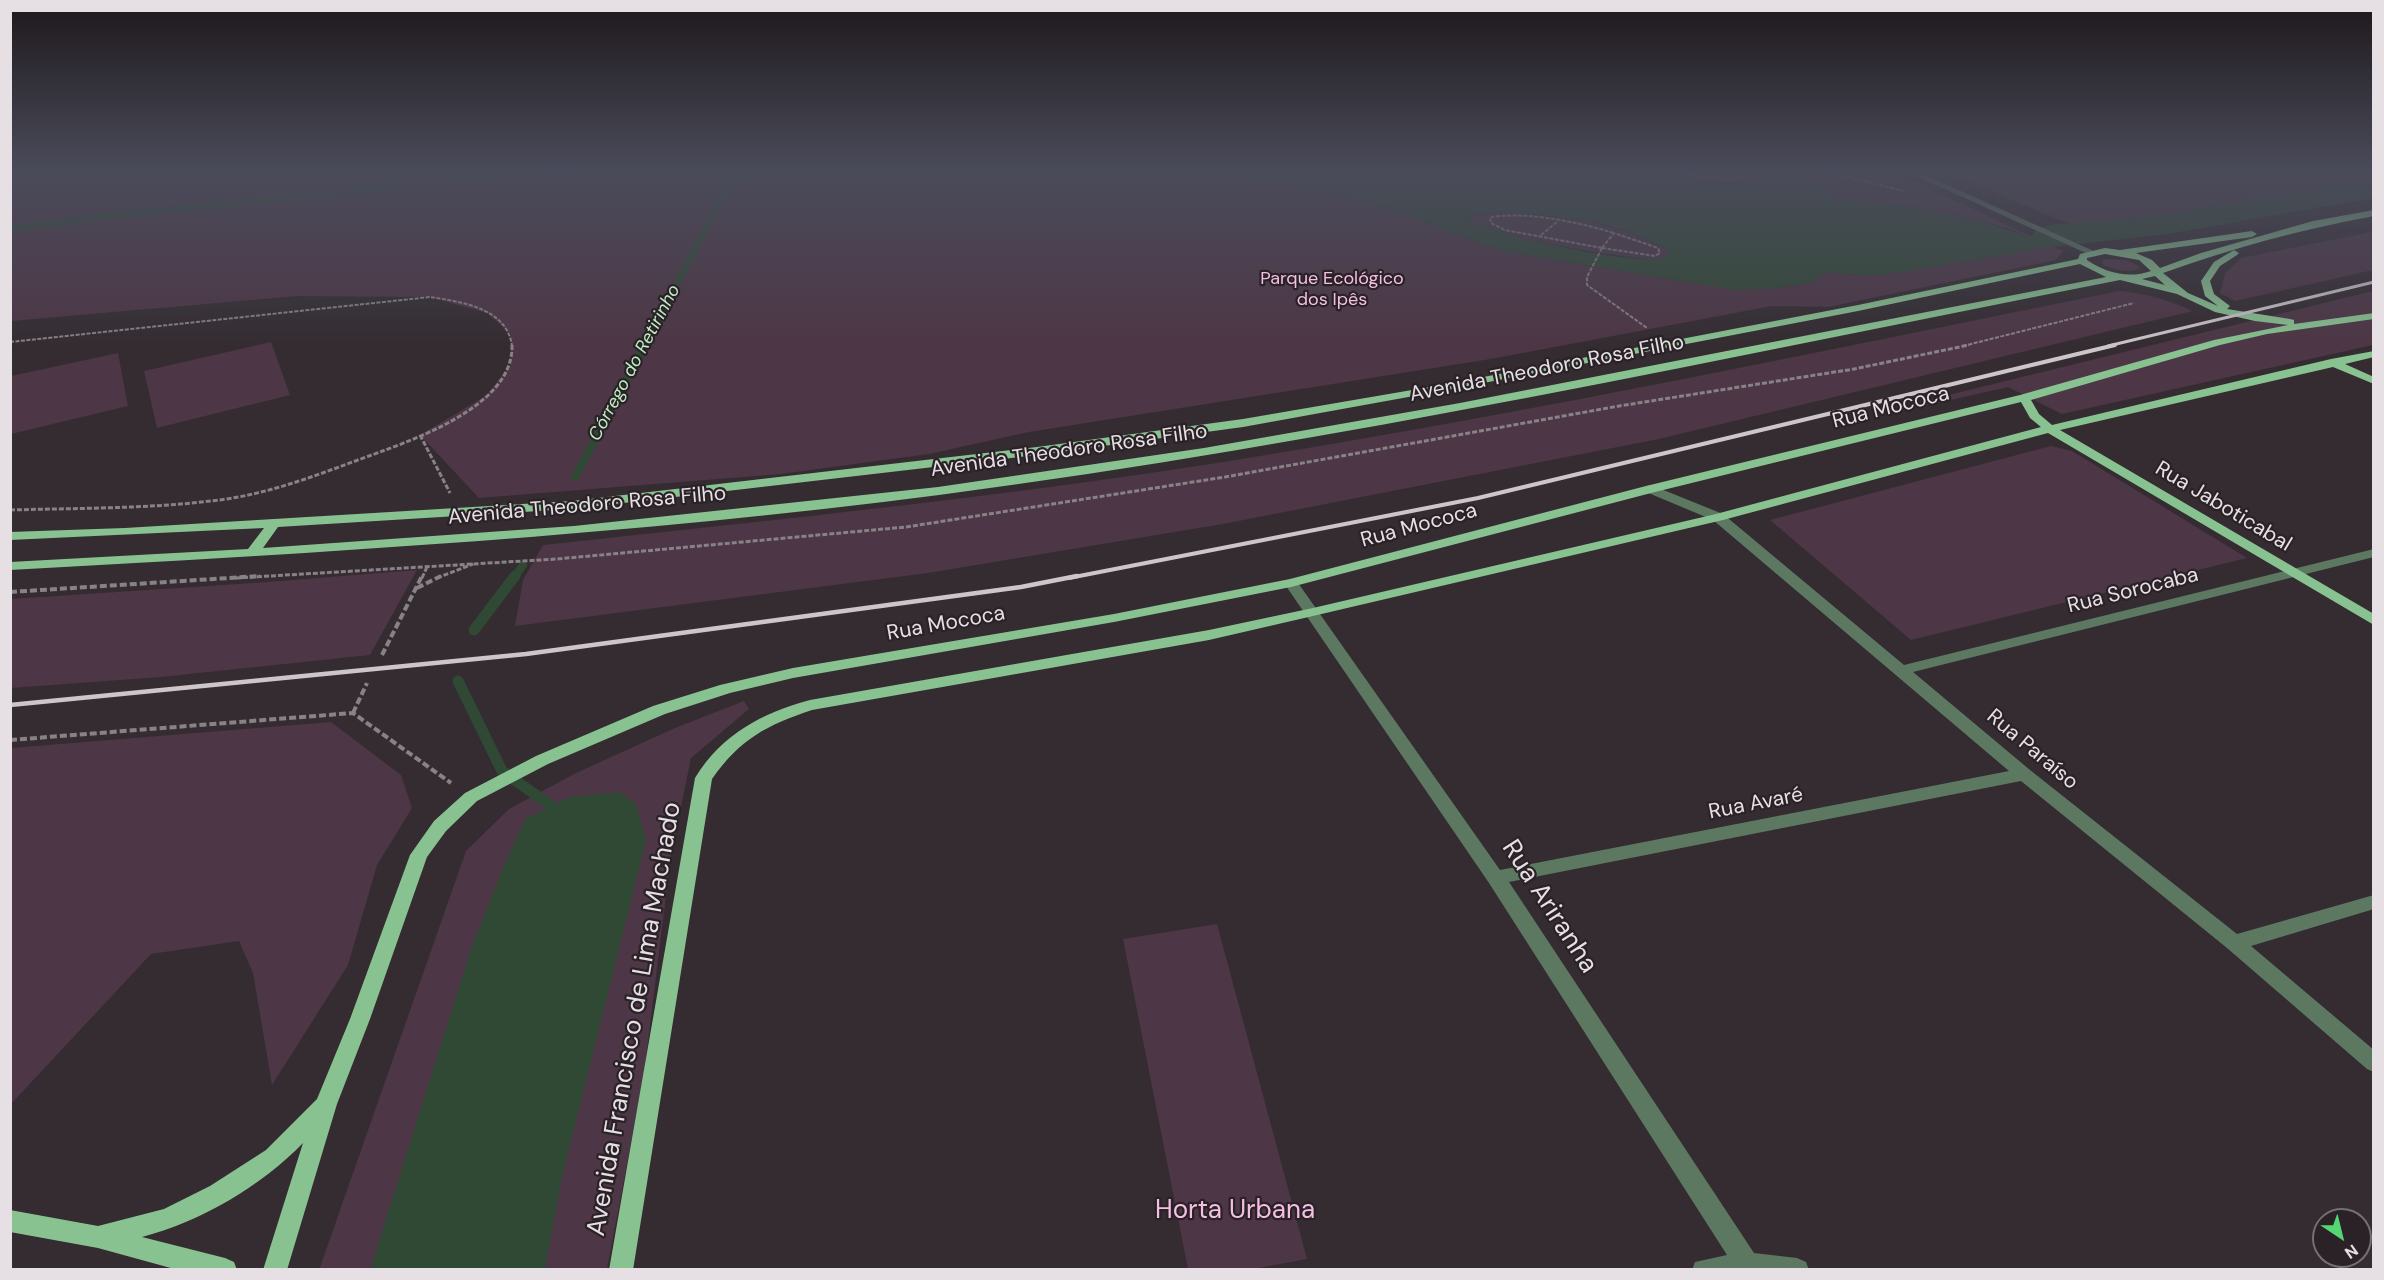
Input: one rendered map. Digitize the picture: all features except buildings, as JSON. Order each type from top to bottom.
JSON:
[{"type":"main road","points":[[2120,253],[2280,229]]},
{"type":"main road","points":[[2157,272],[2204,255],[2298,229]]},
{"type":"main road","points":[[2256,318],[2217,300],[2209,294],[2206,287],[2211,269],[2222,258],[2257,242]]},
{"type":"main road","points":[[2120,253],[2147,261],[2156,267],[2157,272],[2167,284],[2177,291]]},
{"type":"main road","name":"Avenida Theodoro Rosa Filho","points":[[10,566],[252,553],[574,530],[935,478],[1037,451],[1243,423],[1447,387],[1768,325],[2087,257],[2120,253]]},
{"type":"main road","points":[[2087,257],[2090,268],[2177,291],[2222,311],[2256,318],[2301,323],[2327,321]]},
{"type":"main road","name":"Avenida Theodoro Rosa Filho","points":[[10,536],[459,512],[935,478],[1048,474],[1227,448],[1460,406],[2120,277],[2137,278],[2157,272]]},
{"type":"main road","points":[[2218,342],[2230,335],[2232,325],[2222,311]]},
{"type":"main road","name":"Rua Mococa","points":[[477,794],[517,771],[659,710],[726,689],[793,673],[1114,618],[1291,582],[1651,489],[2024,398],[2218,342],[2327,321],[2373,316]]},
{"type":"main road","points":[[1768,325],[1795,342]]},
{"type":"main road","points":[[1670,344],[1698,359]]},
{"type":"main road","points":[[1313,612],[1718,517],[2050,429],[2373,354]]},
{"type":"main road","points":[[2331,362],[2373,381]]},
{"type":"main road","name":"Rua Jaboticabal","points":[[2024,398],[2034,416],[2050,429],[2373,621]]},
{"type":"main road","points":[[1037,451],[1048,474]]},
{"type":"main road","points":[[252,553],[275,522]]},
{"type":"main road","name":"Avenida Francisco de Lima Machado","points":[[621,1269],[704,778],[722,751],[745,731],[775,716],[810,705],[1209,635],[1313,612]]},
{"type":"main road","points":[[275,1269],[326,1104],[360,1019],[419,855],[441,826],[477,794]]},
{"type":"main road","points":[[98,1237],[167,1218],[218,1194],[274,1157],[326,1104]]},
{"type":"main road","points":[[10,1221],[98,1237],[225,1269]]},
{"type":"street","points":[[2040,229],[2075,244],[2087,257]]},
{"type":"street","name":"Rua Paraíso","points":[[1651,489],[1718,517],[2024,774],[2234,943],[2373,1063]]},
{"type":"street","name":"Rua Sorocaba","points":[[1902,670],[2373,553]]},
{"type":"street","name":"Rua Ariranha","points":[[1291,582],[1496,878],[1749,1267]]},
{"type":"street","name":"Rua Avaré","points":[[1496,878],[2024,774]]},
{"type":"street","points":[[2234,943],[2373,902]]},
{"type":"street","points":[[1704,1269],[1749,1267],[1797,1269]]},
{"type":"path","points":[[1502,229],[1632,254],[1655,256],[1660,253],[1658,248],[1599,229]]},
{"type":"path","points":[[1540,236],[1548,229]]},
{"type":"path","points":[[1614,232],[1602,248],[1587,277],[1587,285],[1599,296],[1670,344]]},
{"type":"path","points":[[10,342],[430,297],[468,304],[505,322],[514,348],[511,364],[503,378],[471,409],[420,435],[300,480],[258,493],[220,500],[157,505],[10,510]]},
{"type":"path","points":[[420,435],[459,512]]},
{"type":"path","points":[[416,589],[435,578],[480,562]]},
{"type":"path","points":[[10,592],[427,567],[382,655]]},
{"type":"path","points":[[353,713],[367,683]]},
{"type":"path","points":[[10,740],[353,713],[477,794]]},
{"type":"green space","name":"Parque Ecológico dos Ipês","points":[[11,229],[1441,229],[1502,251],[1694,283],[1779,288],[1809,283],[1827,272],[1870,276],[2048,247],[2008,229],[2015,229],[2063,251],[2056,260],[1828,307],[1772,306],[1491,359],[1029,432],[929,454],[781,474],[479,498],[420,435],[487,395],[511,364],[511,334],[487,313],[430,297],[297,296],[11,321]]},
{"type":"green space","points":[[1490,229],[1617,229],[1666,249],[1670,254],[1657,260],[1612,255]]},
{"type":"green space","points":[[2373,232],[2373,270],[2235,301],[2220,293],[2225,274],[2241,258]]},
{"type":"green space","points":[[2102,260],[2126,260],[2140,267],[2130,271],[2116,270],[2103,265]]},
{"type":"green space","points":[[2119,291],[2157,298],[2193,311],[1659,439],[1223,524],[928,573],[515,626],[523,580],[543,545],[813,516],[1081,483],[1260,456],[1583,398]]},
{"type":"green space","points":[[2373,291],[2373,345],[2062,414],[2008,387],[1880,416],[1928,400]]},
{"type":"green space","points":[[271,342],[290,395],[157,428],[144,371]]},
{"type":"green space","points":[[118,353],[128,406],[11,434],[11,376]]},
{"type":"green space","points":[[2051,446],[2072,451],[2247,558],[1911,640],[1770,520]]},
{"type":"green space","points":[[417,570],[370,655],[161,677],[11,688],[11,599]]},
{"type":"green space","points":[[744,701],[749,709],[691,758],[671,855],[644,1074],[607,1269],[319,1270],[466,851],[509,809],[576,773],[675,728]]},
{"type":"green space","points":[[331,722],[401,775],[412,808],[377,865],[348,965],[272,1085],[253,973],[239,941],[151,954],[11,1104],[11,748]]},
{"type":"green space","name":"Horta Urbana","points":[[1217,924],[1307,1259],[1253,1269],[1188,1269],[1123,939]]},
{"type":"shaded area","points":[[1441,229],[1492,229],[1571,249],[1605,255],[1657,258],[1670,254],[1666,249],[1642,237],[1618,229],[2004,229],[2025,236],[2074,231],[2173,229],[2096,241],[2046,245],[2049,247],[1870,276],[1827,272],[1809,283],[1779,288],[1736,290],[1502,251]]},
{"type":"shaded area","points":[[619,792],[636,804],[646,840],[562,1177],[545,1269],[378,1270],[371,1267],[472,946],[525,819],[570,797]]},
{"type":"waterway","name":"Córrego do Retirinho","points":[[644,346],[706,229]]},
{"type":"waterway","points":[[2050,236],[2121,229]]},
{"type":"waterway","name":"Córrego do Retirinho","points":[[575,477],[645,345]]},
{"type":"waterway","points":[[514,578],[523,565]]},
{"type":"waterway","points":[[474,630],[515,576]]},
{"type":"waterway","points":[[458,681],[502,771],[557,810],[558,817]]},
{"type":"railway","points":[[2108,346],[2374,282]]},
{"type":"railway","points":[[1069,578],[1478,498],[2115,345]]},
{"type":"railway","points":[[10,705],[526,654],[1021,587],[1077,576]]}]
